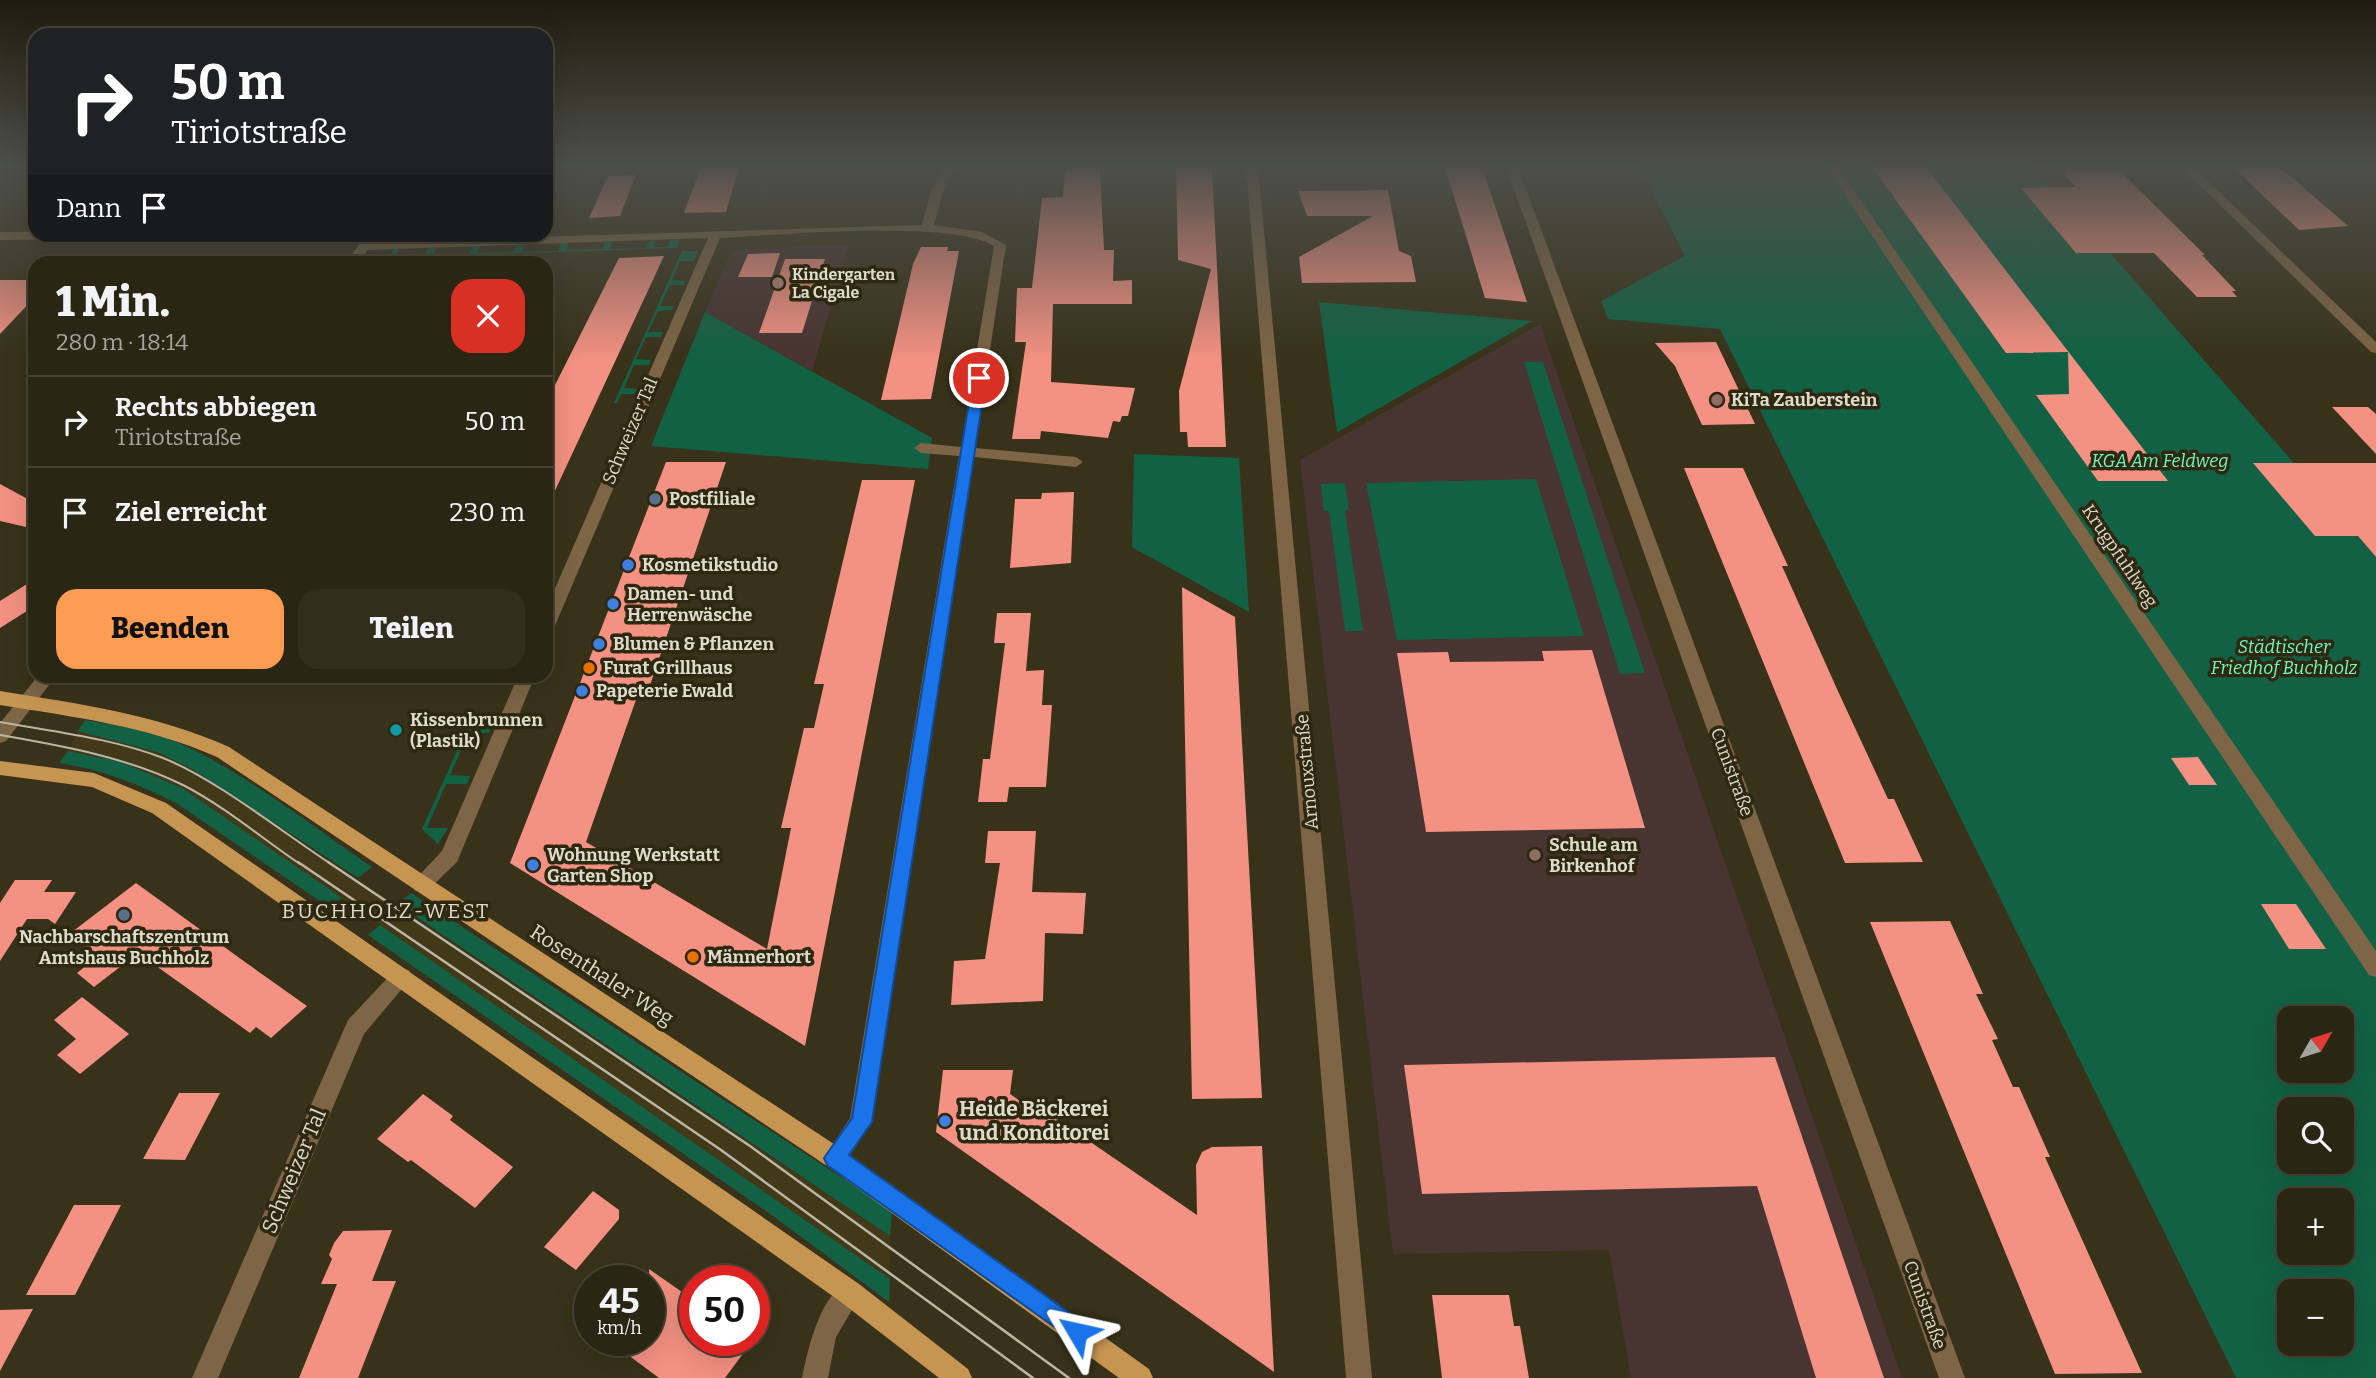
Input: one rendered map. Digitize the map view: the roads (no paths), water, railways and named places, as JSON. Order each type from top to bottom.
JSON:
[{"type":"main road","name":"Rosenthaler Weg","points":[[0,698],[82,708],[164,726],[223,752],[835,1158],[1140,1378]]},
{"type":"main road","points":[[0,768],[94,780],[159,808],[850,1293],[959,1378]]},
{"type":"street","points":[[553,237],[827,231]]},
{"type":"street","points":[[835,1158],[861,1122],[1000,245],[993,239],[979,235],[952,231]]},
{"type":"street","name":"Arnouxstraße","points":[[1258,231],[1359,1378]]},
{"type":"street","name":"Cunistraße","points":[[1535,231],[1952,1378]]},
{"type":"street","name":"Krugpfuhlweg","points":[[1876,231],[2376,968]]},
{"type":"street","points":[[2254,231],[2376,349]]},
{"type":"street","name":"Schweizer Tal","points":[[553,612],[715,235]]},
{"type":"street","points":[[0,236],[28,236]]},
{"type":"street","points":[[921,448],[1076,462]]},
{"type":"street","points":[[0,736],[42,683]]},
{"type":"street","points":[[421,884],[450,856],[523,683]]},
{"type":"street","name":"Schweizer Tal","points":[[205,1378],[356,1027],[402,977]]},
{"type":"street","points":[[815,1378],[824,1333],[850,1293]]},
{"type":"tram line","points":[[0,722],[103,740],[163,758],[227,792],[331,864]]},
{"type":"tram line","points":[[0,735],[118,760],[163,776],[215,804],[300,864]]},
{"type":"tram line","points":[[298,862],[721,1150],[1033,1378]]},
{"type":"tram line","points":[[328,862],[750,1146],[1069,1378]]},
{"type":"place","name":"Kindergarten La Cigale","points":[[778,283]]},
{"type":"place","name":"KiTa Zauberstein","points":[[1717,400]]},
{"type":"place","name":"Postfiliale","points":[[655,499]]},
{"type":"place","name":"Kosmetikstudio","points":[[628,565]]},
{"type":"place","name":"Damen- und Herrenwäsche","points":[[613,604]]},
{"type":"place","name":"Blumen & Pflanzen","points":[[599,644]]},
{"type":"place","name":"Furat Grillhaus","points":[[589,668]]},
{"type":"place","name":"Papeterie Ewald","points":[[582,691]]},
{"type":"place","name":"Kissenbrunnen (Plastik)","points":[[396,730]]},
{"type":"place","name":"Schule am Birkenhof","points":[[1535,855]]},
{"type":"place","name":"Wohnung Werkstatt Garten Shop","points":[[533,865]]},
{"type":"place","name":"Nachbarschaftszentrum Amtshaus Buchholz","points":[[124,915]]},
{"type":"place","name":"Männerhort","points":[[693,957]]},
{"type":"place","name":"Heide Bäckerei und Konditorei","points":[[945,1121]]},
{"type":"district","name":"BUCHHOLZ-WEST","points":[[386,911]]},
{"type":"park label","name":"KGA Am Feldweg","points":[[2160,461]]},
{"type":"park label","name":"Städtischer Friedhof Buchholz","points":[[2284,657]]}]
